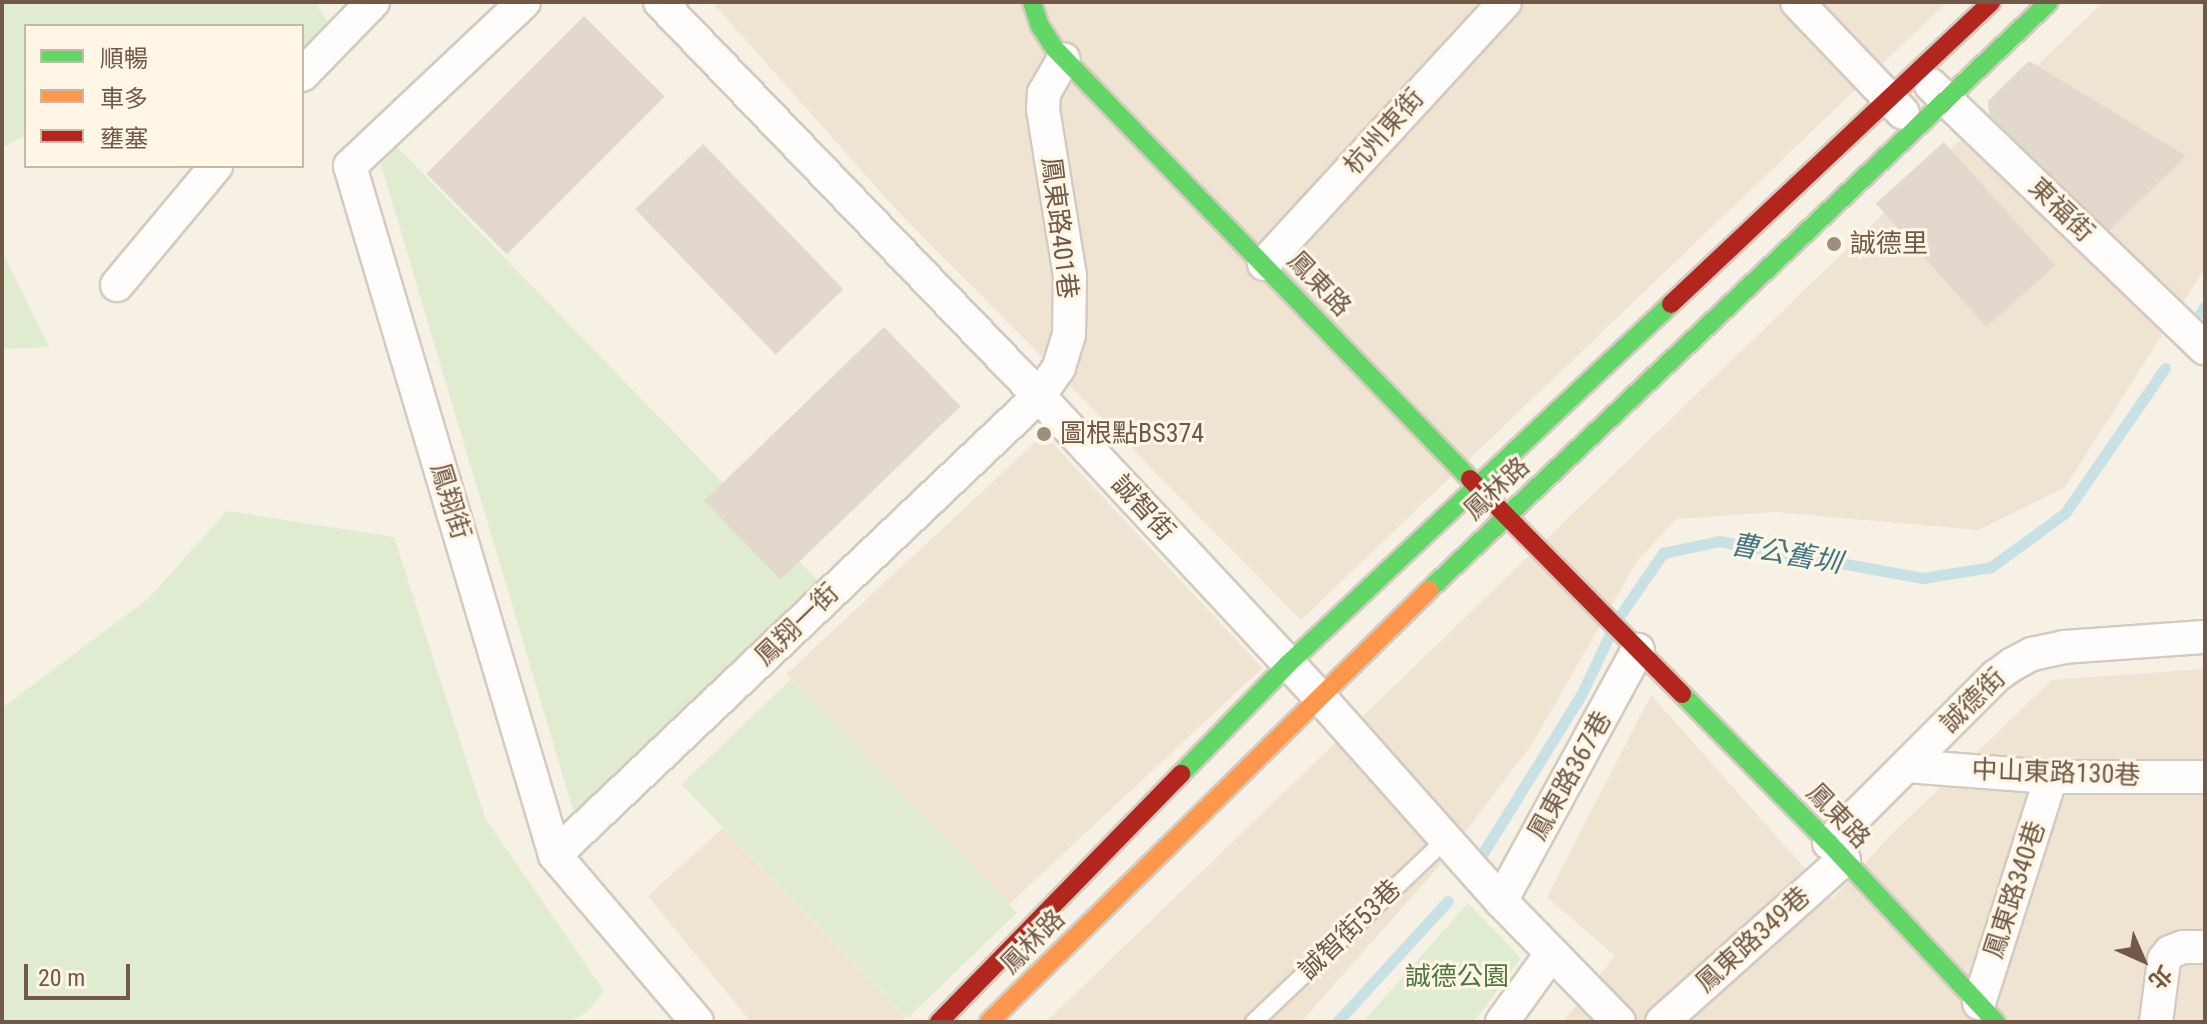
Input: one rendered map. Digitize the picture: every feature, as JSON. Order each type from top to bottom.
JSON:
[{"type":"main road","name":"鳳東路","points":[[1032,2],[1040,26],[1064,59],[1506,517],[1837,851],[1987,1012]]},
{"type":"main road","name":"鳳林路","points":[[939,1022],[1288,664],[1991,2]]},
{"type":"main road","name":"鳳林路","points":[[989,1022],[1318,695],[2049,2]]},
{"type":"street","points":[[304,73],[373,2]]},
{"type":"street","name":"鳳翔街","points":[[524,2],[350,166],[555,855],[697,1022]]},
{"type":"street","name":"誠智街","points":[[660,2],[1039,396],[1318,695],[1501,901],[1619,1022]]},
{"type":"street","points":[[1797,2],[1916,127]]},
{"type":"street","name":"杭州東街","points":[[1264,264],[1489,7]]},
{"type":"street","name":"鳳東路401巷","points":[[1039,396],[1059,367],[1069,335],[1070,276],[1043,110],[1044,93],[1064,59]]},
{"type":"street","name":"東福街","points":[[1917,71],[2205,349]]},
{"type":"street","points":[[117,285],[214,168]]},
{"type":"street","name":"鳳翔一街","points":[[555,855],[1039,396]]},
{"type":"street","name":"誠德街","points":[[1837,851],[1907,766],[1996,676],[2032,654],[2064,647],[2205,637]]},
{"type":"street","name":"鳳東路367巷","points":[[1501,901],[1638,650]]},
{"type":"street","name":"中山東路130巷","points":[[1907,766],[2051,777],[2205,777]]},
{"type":"street","name":"鳳東路340巷","points":[[1987,1012],[2051,777]]},
{"type":"street","name":"鳳東路349巷","points":[[1662,1022],[1837,851]]},
{"type":"street","points":[[2156,1022],[2164,960],[2170,952],[2183,947],[2205,947]]},
{"type":"street","points":[[1502,1022],[1552,953]]},
{"type":"lane","name":"誠智街53巷","points":[[1254,1022],[1446,839]]},
{"type":"shaded area","points":[[712,2],[1947,2],[1301,620],[893,206]]},
{"type":"shaded area","points":[[2103,2],[2205,2],[2205,268],[2065,487],[1978,530],[1776,512],[1676,519],[1637,561],[1532,744],[1441,864],[1301,1022],[1046,1022]]},
{"type":"shaded area","points":[[1044,434],[1262,668],[1005,908],[787,674]]},
{"type":"shaded area","points":[[2205,669],[2205,1022],[1563,1022],[1615,956],[1547,897],[1651,695],[1832,899],[1890,836],[2052,680]]},
{"type":"shaded area","points":[[723,828],[905,1017],[899,1022],[751,1022],[648,896]]},
{"type":"green space","points":[[2,2],[315,2],[329,24],[304,49],[304,24],[24,24],[24,136],[2,148]]},
{"type":"green space","points":[[397,147],[822,585],[575,816],[381,165]]},
{"type":"green space","points":[[2,251],[49,347],[2,349]]},
{"type":"green space","points":[[227,511],[394,537],[485,818],[604,991],[586,1013],[568,1022],[2,1022],[2,708],[148,599]]},
{"type":"green space","points":[[791,679],[1017,913],[907,1018],[682,785]]},
{"type":"green space","name":"誠德公園","points":[[1468,903],[1521,958],[1474,1022],[1363,1022]]},
{"type":"building","points":[[584,16],[665,97],[507,254],[426,174]]},
{"type":"building","points":[[2029,61],[2186,156],[2102,238],[1991,131],[1988,101]]},
{"type":"building","points":[[1944,142],[2055,265],[1987,327],[1876,204]]},
{"type":"building","points":[[703,144],[843,289],[776,355],[635,209]]},
{"type":"building","points":[[884,327],[960,406],[781,580],[704,501]]},
{"type":"waterway","name":"曹公舊圳","points":[[2201,312],[2205,306]]},
{"type":"waterway","name":"曹公舊圳","points":[[1619,617],[1663,553],[1719,541],[1923,578],[1991,567],[2065,513],[2165,368]]},
{"type":"waterway","name":"曹公舊圳","points":[[1483,853],[1581,695],[1609,636]]},
{"type":"waterway","name":"曹公舊圳","points":[[1337,1022],[1448,901]]},
{"type":"traffic: fast","points":[[1032,2],[1040,26],[1055,49],[1470,479]]},
{"type":"traffic: fast","points":[[1429,590],[2049,2]]},
{"type":"traffic: fast","points":[[1181,774],[1288,664],[1671,304]]},
{"type":"traffic: fast","points":[[1682,694],[1829,843],[1996,1022]]},
{"type":"traffic: slow","points":[[989,1022],[1429,590]]},
{"type":"traffic: jam","points":[[1671,304],[1991,2]]},
{"type":"traffic: jam","points":[[1470,479],[1682,694]]},
{"type":"traffic: jam","points":[[939,1022],[1181,774]]},
{"type":"place","name":"誠德里","points":[[1834,244]]},
{"type":"place","name":"圖根點BS374","points":[[1044,434]]}]
